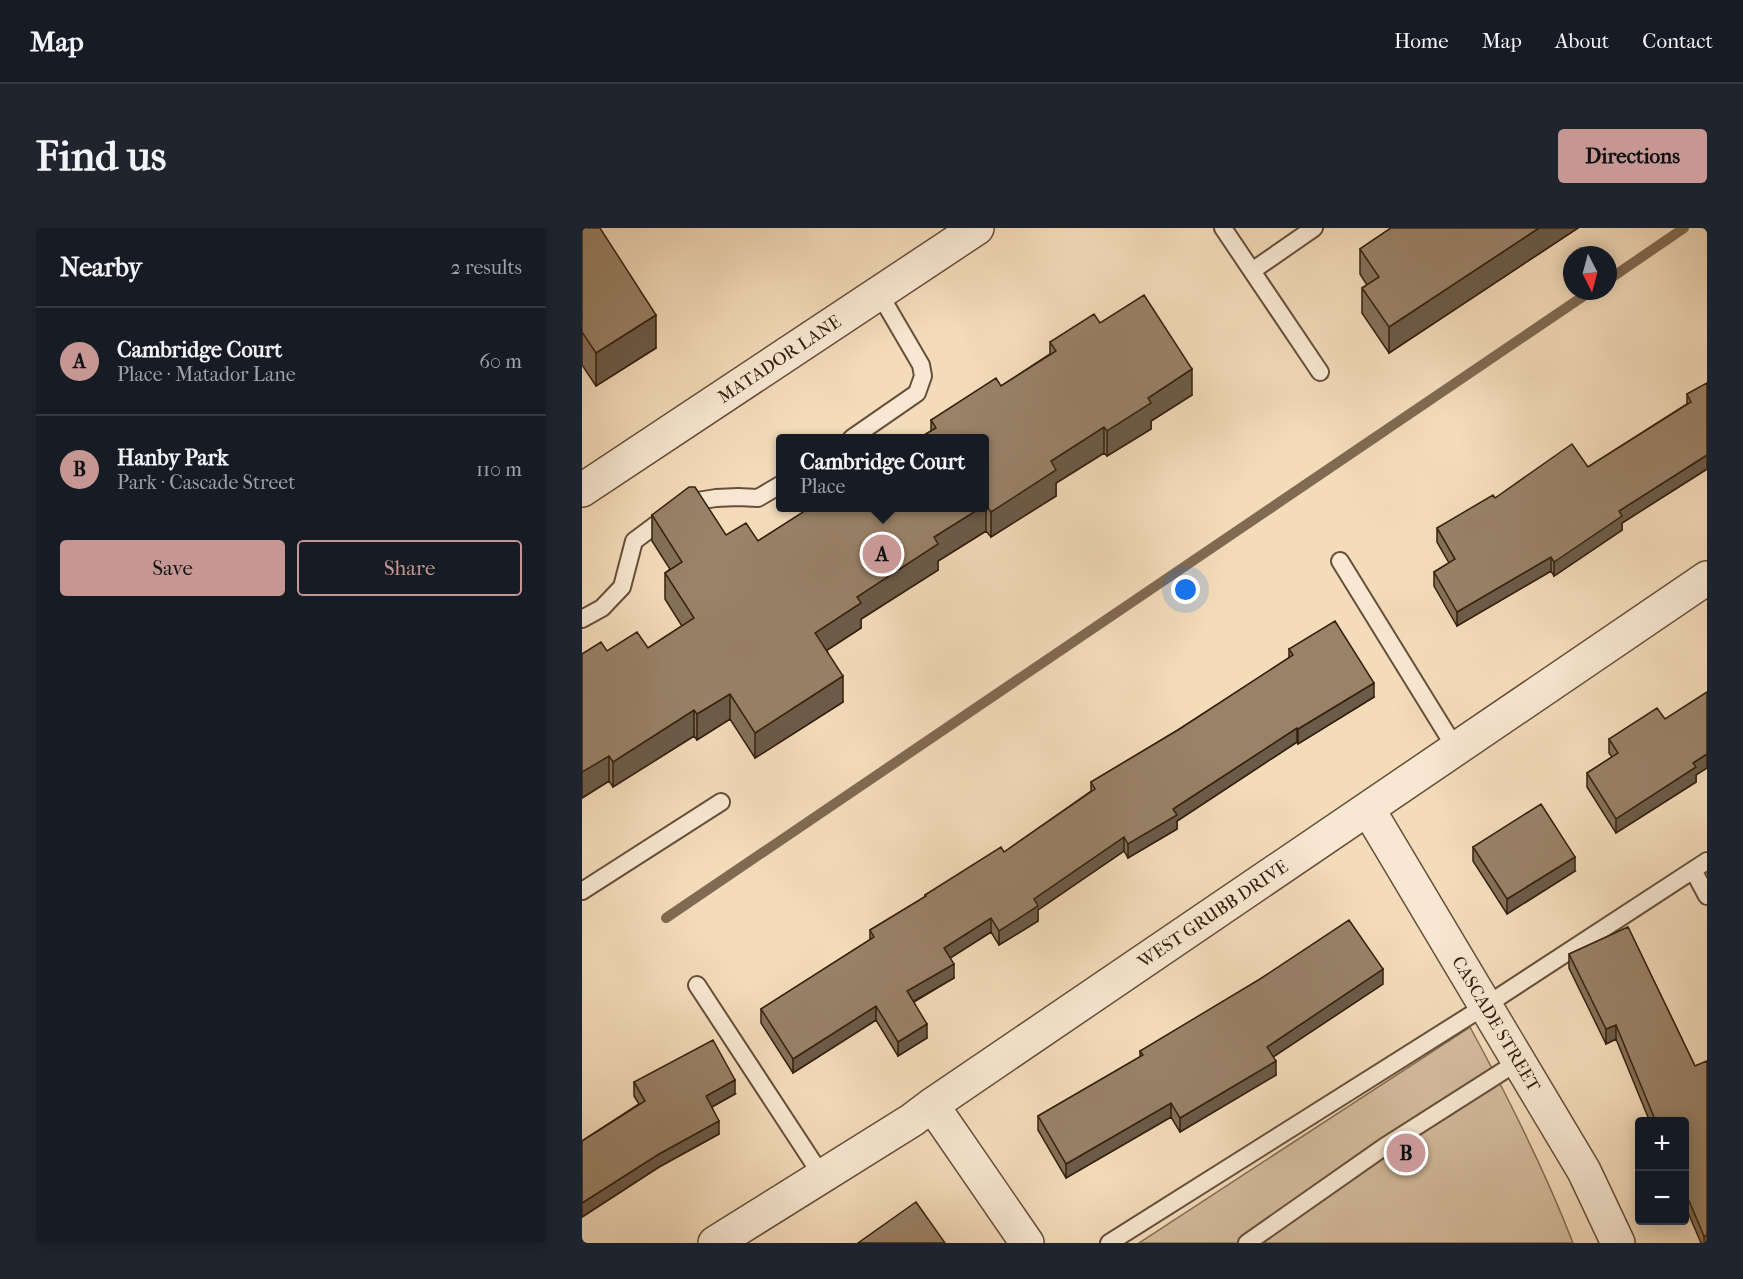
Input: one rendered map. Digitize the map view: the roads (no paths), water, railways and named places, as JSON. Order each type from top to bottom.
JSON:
[{"type":"street","name":"MATADOR LANE","points":[[582,490],[977,228]]},
{"type":"street","name":"WEST GRUBB DRIVE","points":[[715,1243],[912,1119],[1707,578]]},
{"type":"street","name":"CASCADE STREET","points":[[1368,809],[1584,1171],[1618,1243]]},
{"type":"street","points":[[932,1105],[1027,1243]]},
{"type":"lane","points":[[1223,228],[1320,372]]},
{"type":"lane","points":[[1252,271],[1314,228]]},
{"type":"lane","points":[[858,434],[917,393],[924,376],[921,365],[879,293]]},
{"type":"lane","points":[[582,619],[602,608],[622,587],[634,541],[685,503],[738,496],[758,498],[776,488]]},
{"type":"lane","points":[[1340,561],[1456,749]]},
{"type":"lane","points":[[582,891],[721,802]]},
{"type":"lane","points":[[1109,1243],[1485,1006],[1700,866],[1707,896]]},
{"type":"lane","points":[[697,985],[822,1176]]},
{"type":"lane","points":[[1247,1243],[1384,1147],[1519,1061]]},
{"type":"waterway","points":[[1617,274],[1684,228]]},
{"type":"waterway","points":[[666,918],[1578,300]]},
{"type":"place","name":"Cambridge Court","points":[[882,554]]},
{"type":"place","name":"Hanby Park","points":[[1406,1153]]}]
